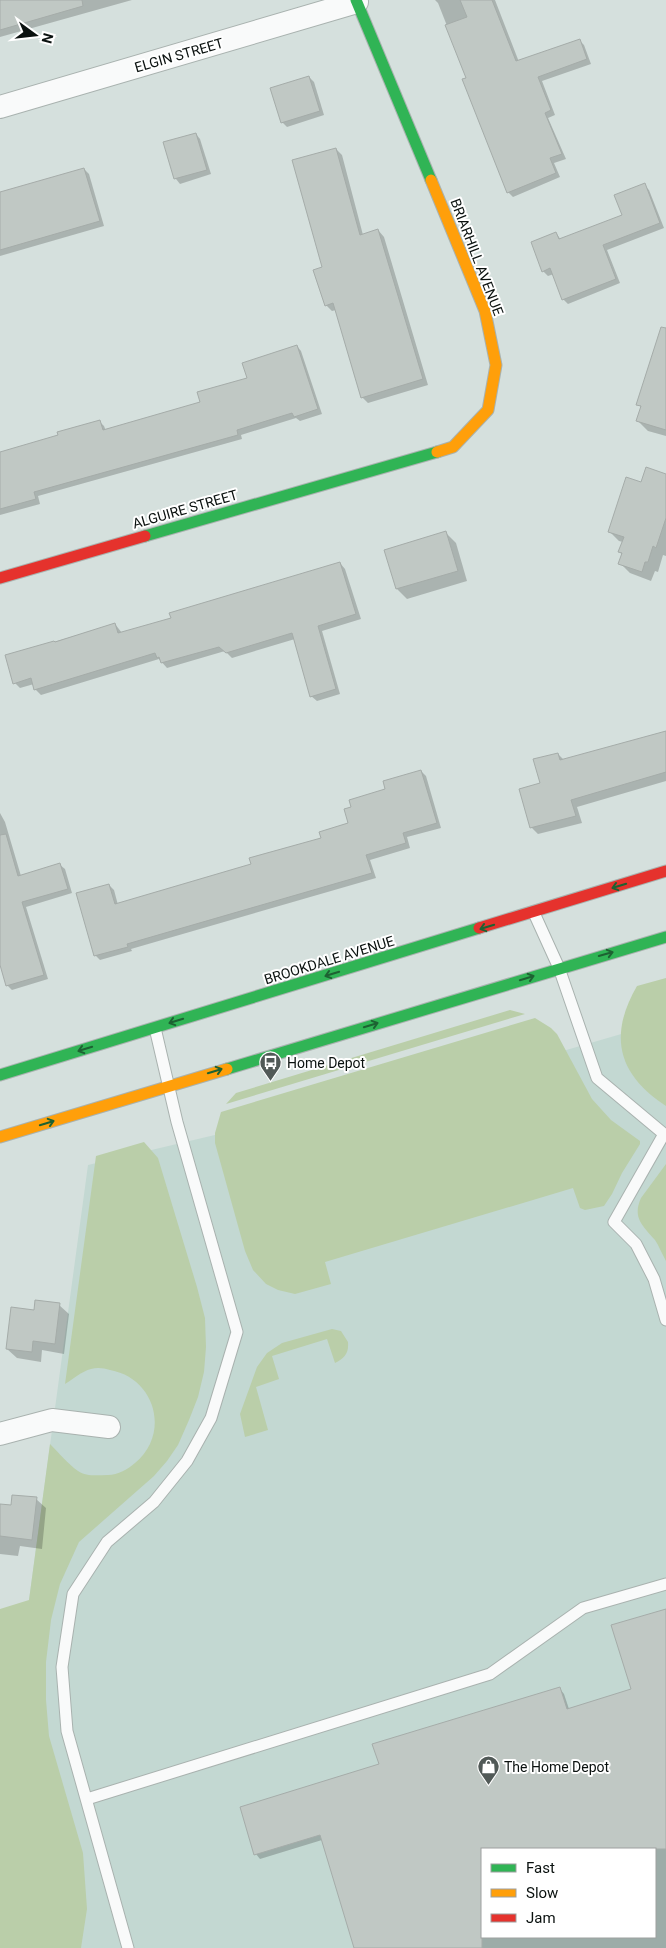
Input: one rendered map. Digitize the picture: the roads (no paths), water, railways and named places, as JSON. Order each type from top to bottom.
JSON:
[{"type":"main road","name":"BRIARHILL AVENUE","points":[[357,1],[485,311],[496,365],[488,410],[453,447],[378,468]]},
{"type":"main road","name":"ALGUIRE STREET","points":[[0,578],[378,468]]},
{"type":"main road","name":"BROOKDALE AVENUE","points":[[0,1075],[666,871]]},
{"type":"main road","points":[[0,1137],[666,936]]},
{"type":"street","name":"ELGIN STREET","points":[[0,107],[357,1]]},
{"type":"street","points":[[0,1434],[52,1420],[109,1427]]},
{"type":"lane","points":[[534,912],[559,968],[597,1078],[664,1134],[614,1222],[636,1244],[654,1279],[666,1320]]},
{"type":"lane","points":[[128,1948],[68,1731],[62,1667],[73,1594],[107,1542],[154,1502],[187,1461],[211,1418],[238,1332],[177,1122],[155,1028]]},
{"type":"lane","points":[[88,1799],[490,1674],[583,1608],[666,1584]]},
{"type":"place","name":"Home Depot","points":[[271,1082]]},
{"type":"place","name":"The Home Depot","points":[[488,1786]]}]
